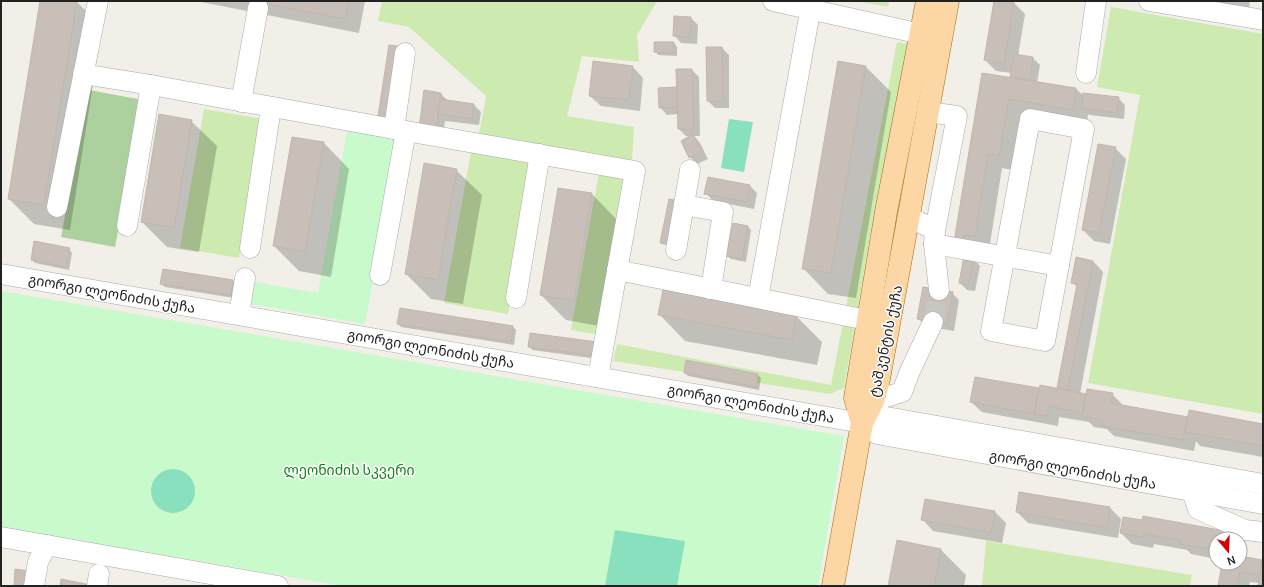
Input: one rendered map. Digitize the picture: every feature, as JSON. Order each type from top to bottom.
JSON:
[{"type":"main road","name":"ტაშკენტის ქუჩა","points":[[862,423],[854,398],[886,212],[927,1]]},
{"type":"main road","name":"ტაშკენტის ქუჩა","points":[[862,423],[873,401],[878,384],[948,1]]},
{"type":"main road","points":[[832,586],[862,423]]},
{"type":"street","points":[[57,207],[98,1]]},
{"type":"street","points":[[773,1],[811,5],[921,34]]},
{"type":"street","points":[[1086,74],[1096,1]]},
{"type":"street","points":[[1149,1],[1263,20]]},
{"type":"street","points":[[758,298],[811,5]]},
{"type":"street","points":[[241,102],[258,8]]},
{"type":"street","points":[[380,275],[400,130],[406,53]]},
{"type":"street","points":[[83,74],[635,171],[598,377]]},
{"type":"street","points":[[127,226],[151,85]]},
{"type":"street","points":[[250,248],[271,107]]},
{"type":"street","points":[[928,112],[957,116],[934,237],[939,290]]},
{"type":"street","points":[[1030,119],[1084,129],[1059,266],[1045,341],[991,331],[1030,119]]},
{"type":"street","points":[[516,298],[540,154]]},
{"type":"street","points":[[676,250],[690,170]]},
{"type":"street","points":[[684,205],[724,212],[711,289]]},
{"type":"street","points":[[909,217],[934,237],[1005,257],[1059,266]]},
{"type":"street","points":[[617,270],[867,320]]},
{"type":"street","name":"გიორგი ლეონიძის ქუჩა","points":[[1,274],[862,423],[877,434],[1263,504]]},
{"type":"street","points":[[239,315],[245,278]]},
{"type":"street","points":[[873,401],[902,392],[933,322]]},
{"type":"street","name":"გიორგი ლეონიძის ქუჩა","points":[[862,423],[881,416],[1263,484]]},
{"type":"street","points":[[1192,472],[1192,491],[1198,509],[1245,530],[1263,532]]},
{"type":"street","points":[[1,537],[243,583],[278,586]]},
{"type":"street","points":[[34,586],[38,562],[47,545]]},
{"type":"green space","points":[[382,1],[657,1],[637,35],[639,62],[582,56],[567,116],[634,127],[632,162],[479,134],[486,96],[409,27],[378,21]]},
{"type":"green space","points":[[857,1],[889,1],[888,7]]},
{"type":"green space","points":[[1111,7],[1263,34],[1263,414],[1088,383],[1140,95],[1097,87]]},
{"type":"green space","points":[[897,42],[911,44],[875,207],[844,388],[830,394],[613,361],[617,344],[831,385]]},
{"type":"green space","points":[[89,90],[143,100],[115,247],[61,237]]},
{"type":"green space","points":[[204,109],[263,119],[239,258],[180,248]]},
{"type":"green space","points":[[729,119],[753,122],[744,172],[721,168]]},
{"type":"green space","points":[[347,131],[399,140],[365,324],[251,304],[255,282],[318,293]]},
{"type":"green space","points":[[471,152],[535,164],[508,314],[444,303]]},
{"type":"green space","points":[[599,172],[628,177],[601,335],[571,330]]},
{"type":"green space","name":"ლეონიძის სკვერი","points":[[1,291],[844,436],[818,586],[342,586],[1,527]]},
{"type":"green space","points":[[169,469],[177,469],[182,470],[189,475],[194,482],[194,500],[189,507],[182,512],[169,513],[161,510],[154,503],[151,495],[151,487],[154,479],[161,472]]},
{"type":"green space","points":[[615,530],[685,541],[677,586],[605,586]]},
{"type":"green space","points":[[986,541],[1192,575],[1190,586],[982,586]]},
{"type":"building","points":[[40,1],[77,1],[44,205],[8,199]]},
{"type":"building","points":[[251,1],[349,1],[345,19]]},
{"type":"building","points":[[994,1],[1014,2],[1004,64],[984,60]]},
{"type":"building","points":[[674,16],[691,17],[690,37],[673,36]]},
{"type":"building","points":[[654,42],[674,42],[674,53],[654,52]]},
{"type":"building","points":[[389,45],[404,47],[392,119],[378,116]]},
{"type":"building","points":[[706,47],[722,47],[723,101],[707,101]]},
{"type":"building","points":[[1014,54],[1033,57],[1030,80],[1010,77]]},
{"type":"building","points":[[593,61],[633,66],[629,100],[589,96]]},
{"type":"building","points":[[838,61],[866,66],[831,273],[802,269]]},
{"type":"building","points":[[676,69],[692,69],[694,129],[678,129]]},
{"type":"building","points":[[982,73],[1076,88],[1073,110],[1009,99],[999,156],[988,154],[975,237],[964,235],[963,244],[954,242]]},
{"type":"building","points":[[677,87],[677,107],[659,108],[658,88]]},
{"type":"building","points":[[424,90],[441,93],[436,132],[419,129]]},
{"type":"building","points":[[1083,93],[1119,97],[1117,113],[1081,108]]},
{"type":"building","points":[[440,99],[474,104],[472,119],[438,114]]},
{"type":"building","points":[[159,114],[192,120],[174,228],[141,222]]},
{"type":"building","points":[[693,134],[702,151],[689,158],[681,141]]},
{"type":"building","points":[[292,137],[324,142],[305,252],[273,246]]},
{"type":"building","points":[[1098,144],[1116,147],[1099,233],[1082,230]]},
{"type":"building","points":[[424,163],[457,169],[438,280],[405,274]]},
{"type":"building","points":[[708,177],[750,185],[747,202],[704,194]]},
{"type":"building","points":[[558,188],[592,193],[574,301],[540,295]]},
{"type":"building","points":[[669,199],[683,202],[673,246],[660,243]]},
{"type":"building","points":[[733,223],[748,226],[742,259],[726,256]]},
{"type":"building","points":[[34,241],[70,248],[66,267],[31,260]]},
{"type":"building","points":[[964,256],[974,258],[968,285],[959,283]]},
{"type":"building","points":[[1076,257],[1093,261],[1068,390],[1057,388],[1077,284],[1071,283]]},
{"type":"building","points":[[163,269],[233,280],[231,295],[160,284]]},
{"type":"building","points":[[923,287],[953,292],[947,324],[917,319]]},
{"type":"building","points":[[663,290],[797,315],[792,340],[658,315]]},
{"type":"building","points":[[400,308],[513,326],[511,342],[397,324]]},
{"type":"building","points":[[530,333],[597,342],[595,356],[528,347]]},
{"type":"building","points":[[686,360],[758,374],[756,387],[684,373]]},
{"type":"building","points":[[975,377],[1039,388],[1034,414],[970,402]]},
{"type":"building","points":[[1040,385],[1086,394],[1083,413],[1049,406],[1047,416],[1034,414]]},
{"type":"building","points":[[1087,389],[1113,393],[1111,403],[1188,417],[1183,440],[1102,426],[1103,420],[1082,417]]},
{"type":"building","points":[[1189,410],[1263,424],[1263,446],[1185,432]]},
{"type":"building","points":[[1019,492],[1110,507],[1107,528],[1016,512]]},
{"type":"building","points":[[925,499],[995,511],[991,533],[921,520]]},
{"type":"building","points":[[1143,516],[1225,531],[1208,531],[1208,549],[1179,544],[1180,540],[1143,534],[1142,537],[1120,533],[1123,517],[1142,520]]},
{"type":"building","points":[[897,540],[941,549],[934,586],[888,586]]},
{"type":"building","points":[[1248,557],[1262,560],[1260,575],[1240,572],[1237,586],[1218,586],[1221,571],[1248,571]]},
{"type":"building","points":[[1262,560],[1263,586],[1258,586],[1260,575]]},
{"type":"building","points":[[15,569],[30,571],[29,586],[14,586]]},
{"type":"building","points":[[61,579],[91,585],[91,586],[60,586]]},
{"type":"tunnel","points":[[933,322],[939,290]]}]
